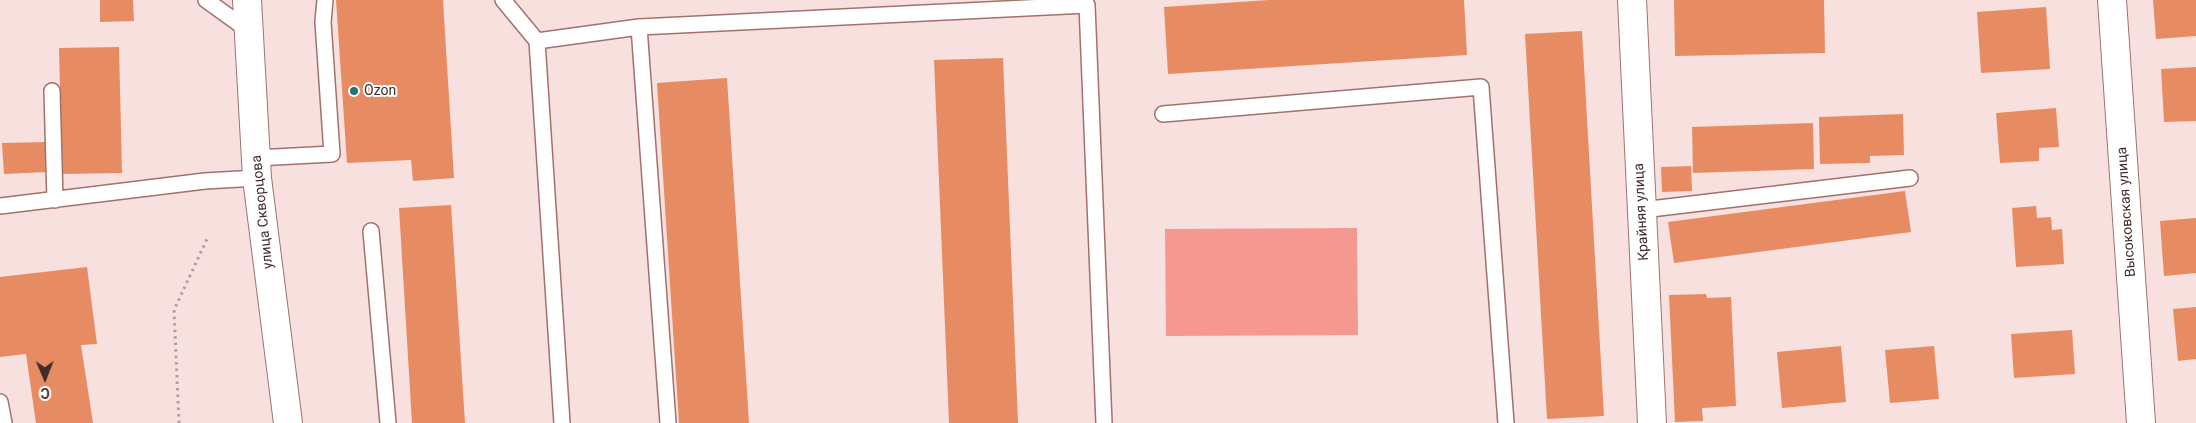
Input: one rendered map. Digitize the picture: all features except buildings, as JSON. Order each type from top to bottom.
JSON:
[{"type":"street","name":"улица Скворцова","points":[[247,0],[257,168],[288,423]]},
{"type":"street","name":"Крайняя улица","points":[[1632,0],[1652,423]]},
{"type":"street","name":"Высоковская улица","points":[[2112,0],[2141,423]]},
{"type":"lane","points":[[206,0],[249,31]]},
{"type":"lane","points":[[0,206],[205,181],[257,168],[332,154],[323,22],[325,0]]},
{"type":"lane","points":[[503,0],[537,41],[562,423]]},
{"type":"lane","points":[[537,41],[639,28],[1087,5],[1104,423]]},
{"type":"lane","points":[[639,28],[668,423]]},
{"type":"lane","points":[[1163,114],[1481,87],[1506,423]]},
{"type":"lane","points":[[52,91],[55,200]]},
{"type":"lane","points":[[1642,210],[1910,178]]},
{"type":"lane","points":[[371,231],[388,423]]},
{"type":"lane","points":[[0,402],[4,423]]},
{"type":"path","points":[[178,423],[174,310],[208,237]]},
{"type":"shaded area","points":[[1357,228],[1358,335],[1166,336],[1165,229]]},
{"type":"place","name":"Ozon","points":[[354,91]]}]
